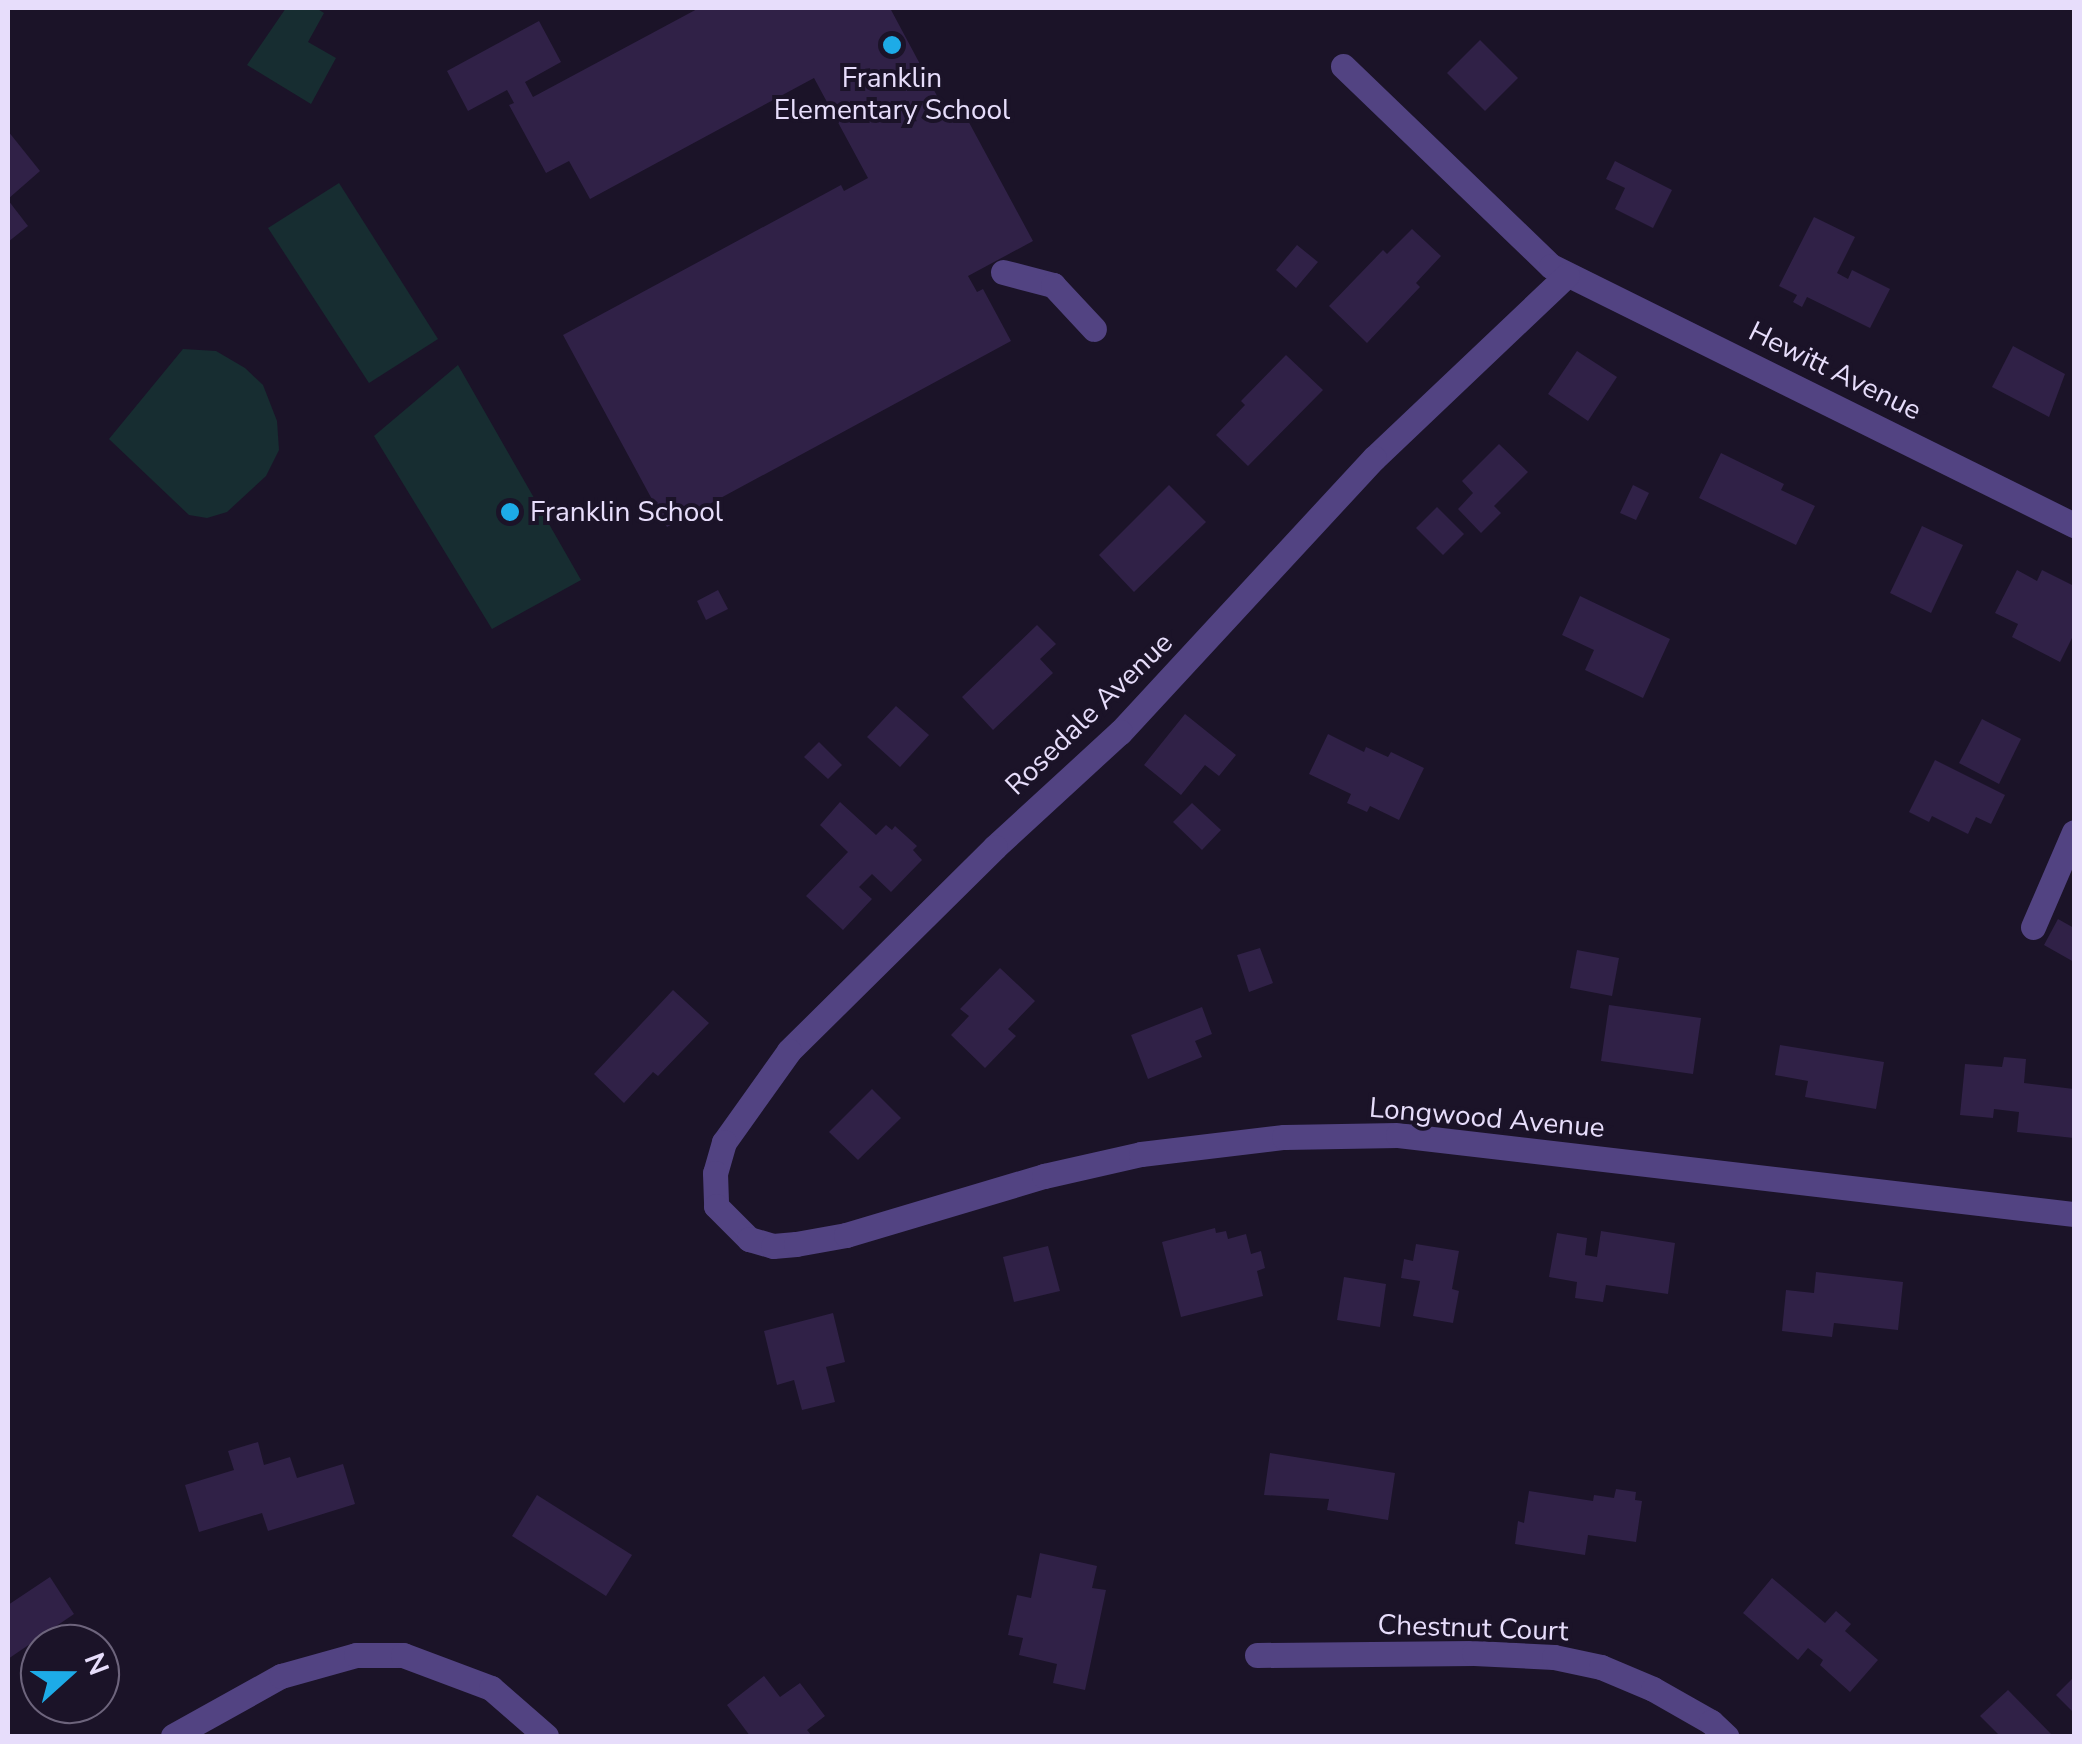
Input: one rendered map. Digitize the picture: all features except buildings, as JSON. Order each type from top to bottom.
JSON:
[{"type":"street","name":"Hewitt Avenue","points":[[1344,66],[1522,242],[1567,275],[1874,422],[2074,525]]},
{"type":"street","points":[[1004,272],[1054,285],[1094,329]]},
{"type":"street","name":"Rosedale Avenue","points":[[729,1224],[716,1206],[714,1189],[724,1142],[789,1051],[995,847],[1120,732],[1374,458],[1567,275]]},
{"type":"street","points":[[2033,926],[2074,832]]},
{"type":"street","name":"Longwood Avenue","points":[[729,1224],[749,1239],[773,1246],[796,1244],[846,1235],[1044,1176],[1141,1154],[1284,1137],[1398,1135],[2074,1214]]},
{"type":"street","name":"Chestnut Court","points":[[1257,1654],[1474,1652],[1554,1657],[1600,1667],[1653,1689],[1711,1722],[1726,1736]]},
{"type":"street","points":[[173,1736],[281,1676],[356,1655],[403,1655],[491,1688],[546,1736]]},
{"type":"green space","points":[[286,8],[316,8],[324,13],[308,42],[336,58],[311,104],[247,65]]},
{"type":"green space","points":[[339,183],[438,339],[369,383],[268,228]]},
{"type":"green space","points":[[183,349],[216,351],[245,368],[263,385],[277,421],[279,450],[266,476],[227,512],[207,518],[189,515],[109,439]]},
{"type":"green space","points":[[458,365],[581,580],[492,629],[374,436]]},
{"type":"place","name":"Franklin Elementary School","points":[[892,45]]},
{"type":"place","name":"Franklin School","points":[[510,512]]}]
